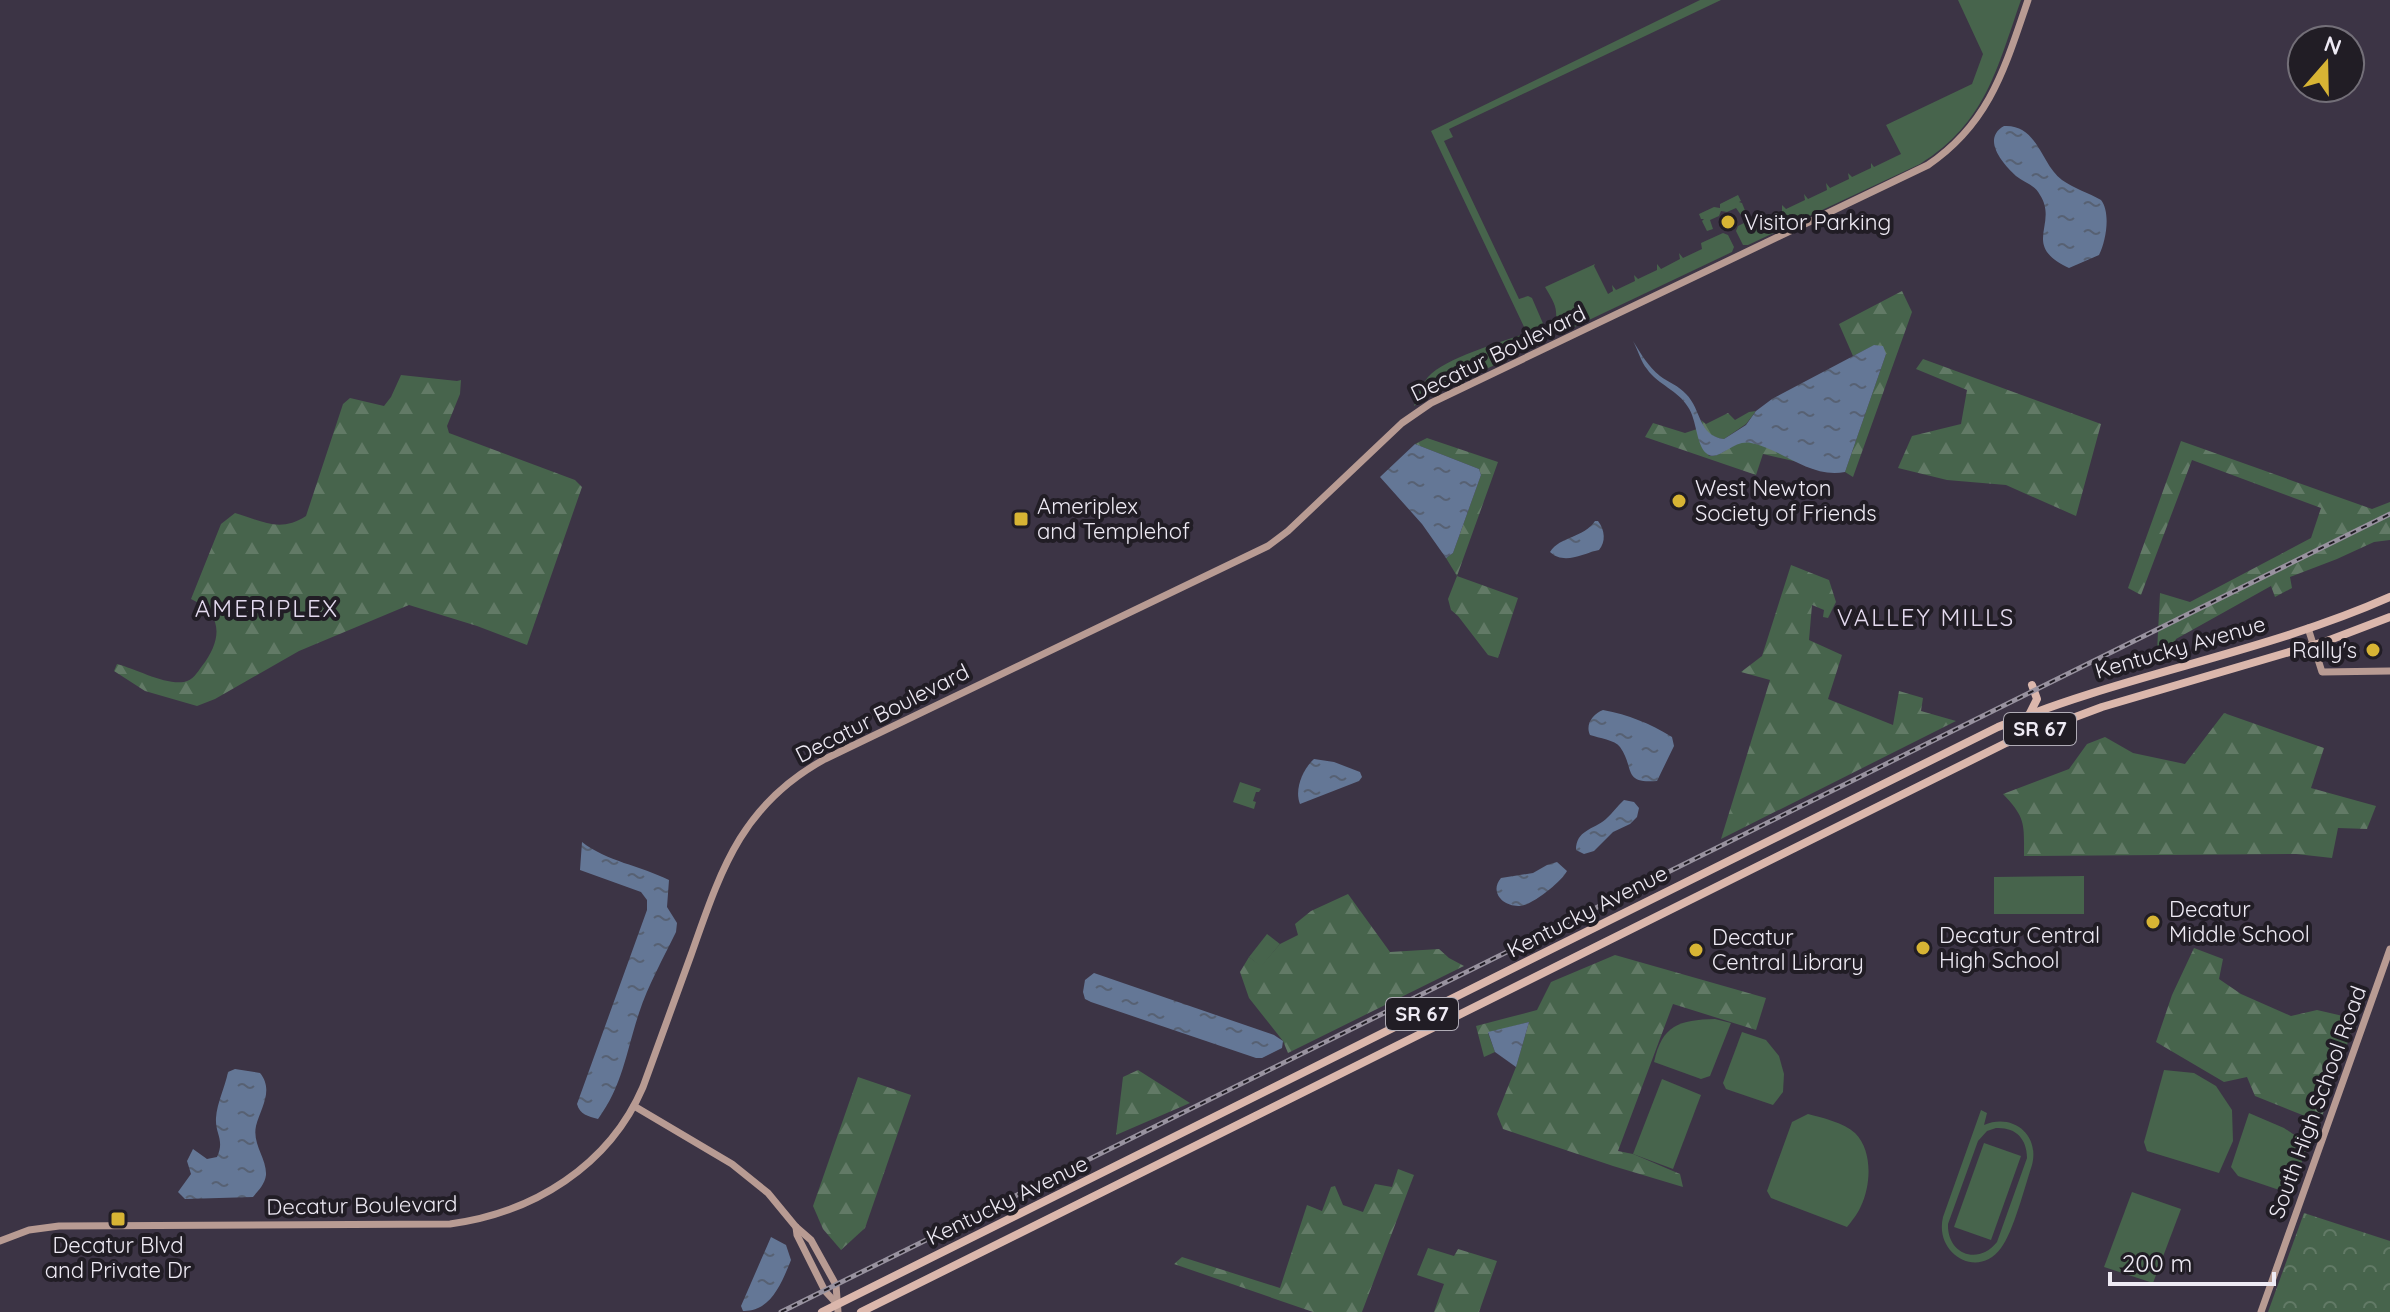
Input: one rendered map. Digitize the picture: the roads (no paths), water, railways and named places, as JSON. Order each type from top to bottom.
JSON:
[{"type":"main road","name":"Kentucky Avenue","points":[[822,1312],[838,1308],[1890,779],[2029,714],[2107,687],[2308,628],[2390,597]]},
{"type":"main road","name":"Kentucky Avenue","points":[[861,1312],[1985,752],[2102,707],[2313,646],[2390,617]]},
{"type":"main road","points":[[2029,714],[2037,699],[2032,685]]},
{"type":"street","name":"Decatur Boulevard","points":[[0,1241],[29,1230],[54,1227],[439,1225],[474,1220],[527,1203],[568,1179],[601,1150],[634,1106],[726,862],[753,818],[794,779],[831,756],[1263,549],[1288,531],[1405,421],[1431,403],[1900,180],[1943,155],[1977,120],[1998,83],[2028,0]]},
{"type":"street","points":[[2308,628],[2322,672],[2390,671]]},
{"type":"street","name":"South High School Road","points":[[2261,1312],[2390,949]]},
{"type":"street","points":[[634,1106],[750,1176],[776,1201],[796,1227],[825,1291],[838,1308]]},
{"type":"water","points":[[2004,126],[2024,131],[2062,180],[2101,200],[2106,212],[2106,227],[2099,255],[2069,268],[2046,251],[2043,243],[2045,206],[2040,195],[2033,186],[2011,171],[1996,151],[1994,138]]},
{"type":"water","points":[[1633,341],[1656,372],[1691,400],[1709,433],[1724,439],[1746,425],[1756,411],[1772,399],[1874,345],[1883,346],[1886,354],[1845,472],[1832,473],[1808,467],[1751,443],[1738,444],[1715,456],[1706,453],[1688,407],[1652,375]]},
{"type":"water","points":[[1415,444],[1479,469],[1481,475],[1453,553],[1446,558],[1422,524],[1380,477]]},
{"type":"water","points":[[1598,521],[1603,532],[1604,540],[1599,550],[1567,558],[1550,552],[1560,543],[1585,531]]},
{"type":"water","points":[[1603,710],[1639,720],[1672,737],[1674,746],[1657,781],[1634,777],[1618,745],[1590,735],[1591,720]]},
{"type":"water","points":[[1314,759],[1334,762],[1360,772],[1362,777],[1359,781],[1300,804],[1298,792],[1301,780]]},
{"type":"water","points":[[1624,800],[1634,802],[1639,808],[1637,817],[1613,832],[1594,851],[1584,854],[1576,850],[1582,834],[1606,819]]},
{"type":"water","points":[[582,842],[602,854],[669,880],[667,907],[677,923],[676,932],[643,1003],[619,1081],[598,1119],[582,1113],[577,1104],[647,910],[647,900],[641,892],[580,870]]},
{"type":"water","points":[[1557,862],[1567,871],[1559,881],[1526,905],[1508,904],[1497,893],[1501,878],[1533,873]]},
{"type":"water","points":[[1094,973],[1274,1035],[1283,1041],[1282,1048],[1256,1058],[1091,1002],[1085,999],[1083,992],[1085,980]]},
{"type":"water","points":[[1529,1022],[1516,1067],[1495,1052],[1488,1032]]},
{"type":"water","points":[[235,1069],[260,1073],[266,1086],[255,1133],[266,1169],[264,1181],[253,1197],[185,1199],[178,1192],[191,1174],[187,1161],[193,1149],[207,1159],[217,1157],[220,1141],[217,1112],[228,1072]]},
{"type":"water","points":[[771,1237],[786,1245],[791,1260],[768,1301],[761,1307],[743,1311],[741,1306]]},
{"type":"railway","points":[[781,1312],[2390,514]]},
{"type":"place","name":"Visitor Parking","points":[[1728,222]]},
{"type":"place","name":"West Newton Society of Friends","points":[[1679,501]]},
{"type":"place","name":"Ameriplex and Templehof","points":[[1021,519]]},
{"type":"place","name":"Rally's","points":[[2373,650]]},
{"type":"place","name":"Decatur Middle School","points":[[2153,922]]},
{"type":"place","name":"Decatur Central High School","points":[[1923,948]]},
{"type":"place","name":"Decatur Central Library","points":[[1696,950]]},
{"type":"place","name":"Decatur Blvd and Private Dr","points":[[118,1219]]},
{"type":"district","name":"AMERIPLEX","points":[[267,609]]},
{"type":"district","name":"VALLEY MILLS","points":[[1926,618]]}]
